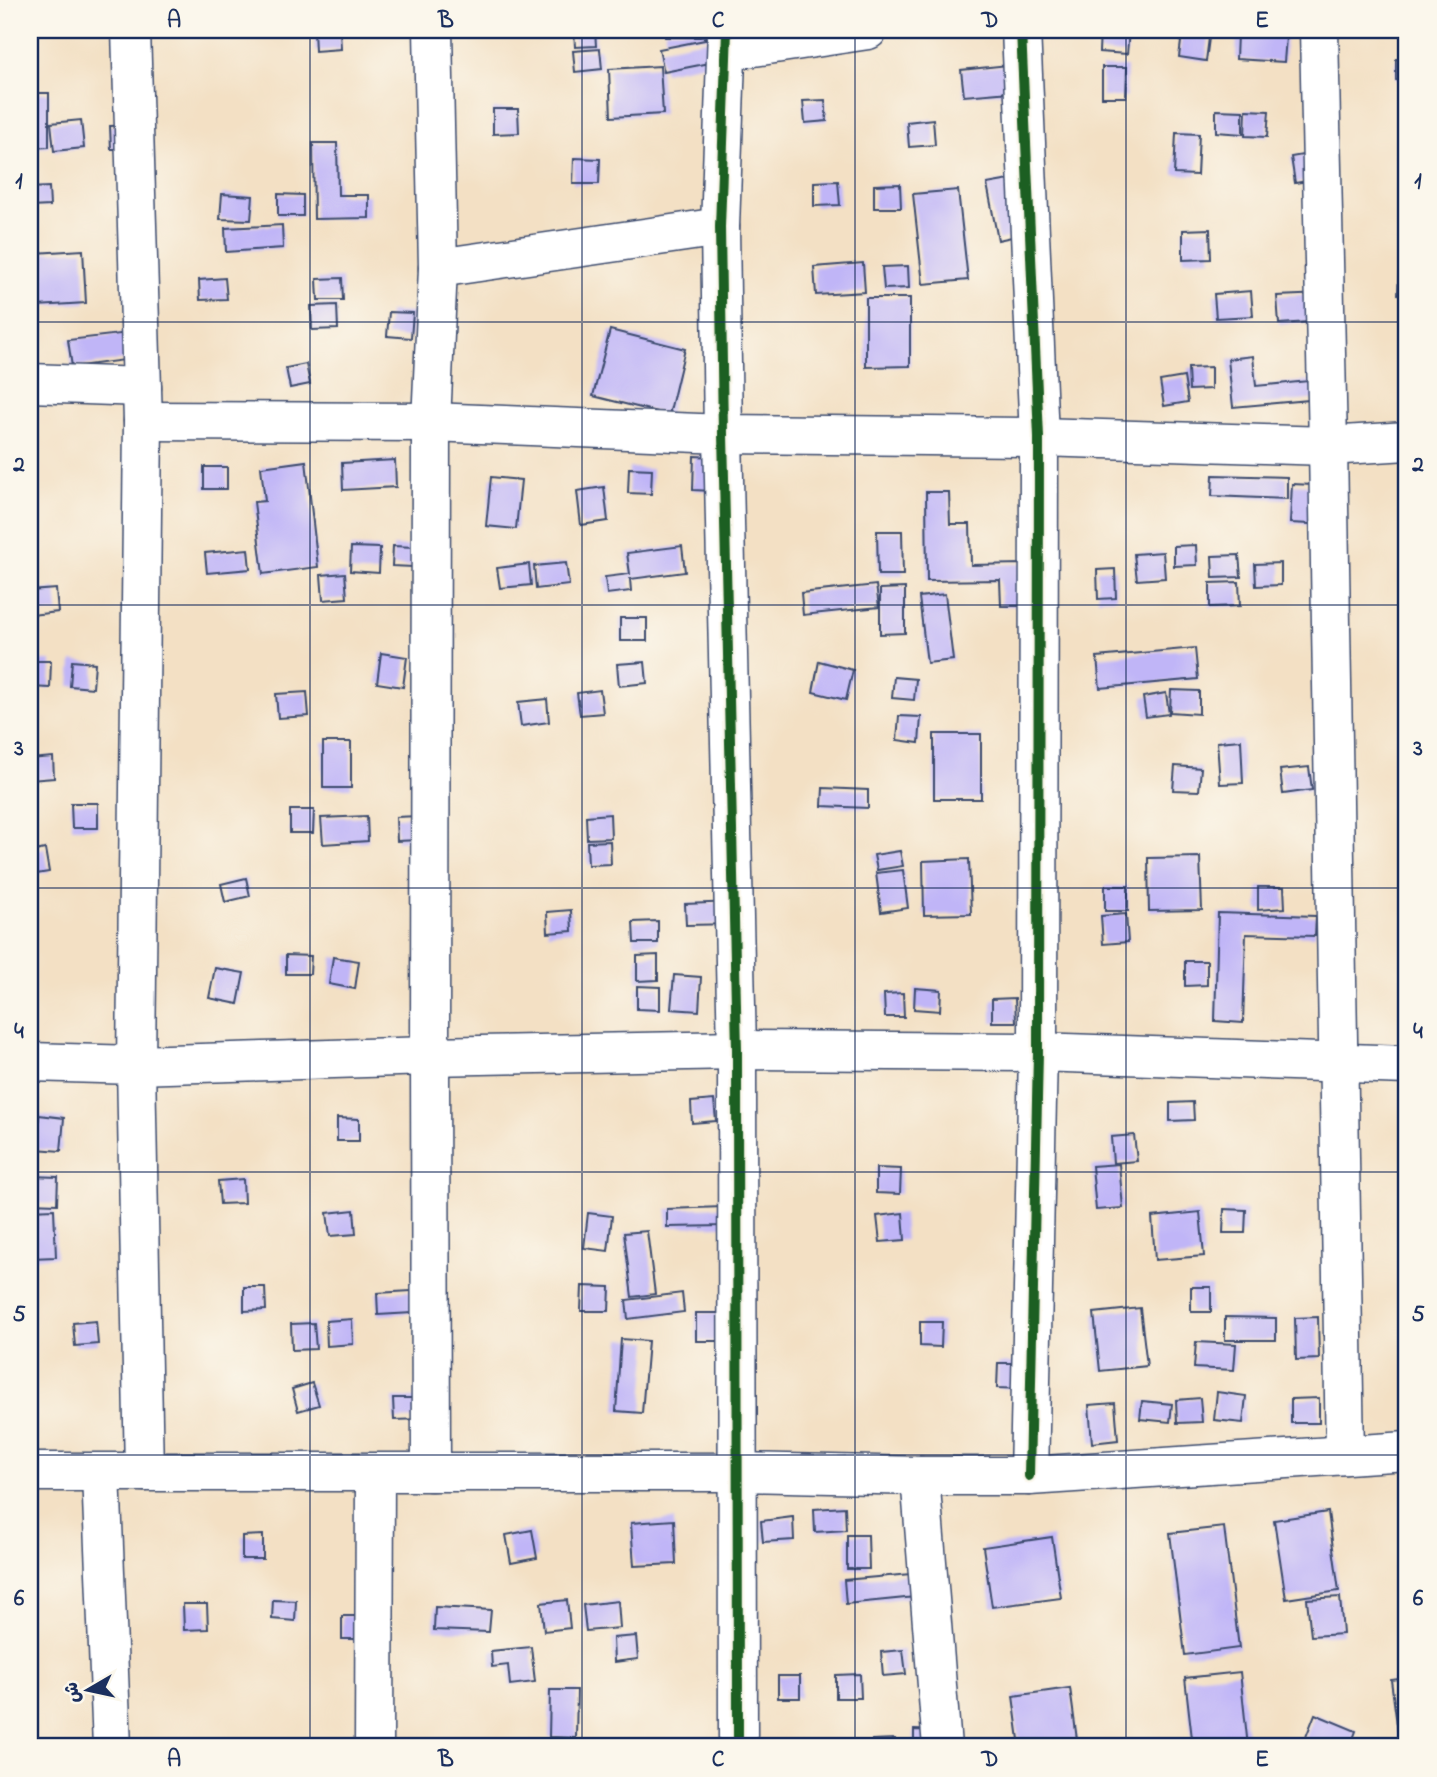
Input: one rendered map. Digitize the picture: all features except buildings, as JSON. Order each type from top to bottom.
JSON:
[{"type":"street","points":[[131,30],[143,404],[136,1065],[144,1472]]},
{"type":"street","points":[[432,1472],[431,422],[438,268],[433,30]]},
{"type":"street","points":[[738,1747],[737,1050],[720,227],[727,41],[868,30]]},
{"type":"street","points":[[1021,30],[1039,437],[1038,1052],[1029,1476]]},
{"type":"street","points":[[1319,30],[1345,1455]]},
{"type":"street","points":[[438,268],[720,227]]},
{"type":"street","points":[[30,383],[143,404],[431,422],[723,435],[1039,437],[1328,446],[1407,441]]},
{"type":"street","points":[[30,1062],[136,1065],[737,1050],[1038,1052],[1407,1065]]},
{"type":"street","points":[[30,1472],[739,1472],[1029,1476],[1407,1451]]},
{"type":"street","points":[[102,1472],[112,1747]]},
{"type":"street","points":[[374,1747],[375,1472]]},
{"type":"street","points":[[920,1476],[942,1747]]},
{"type":"cycle path","points":[[727,30],[720,227],[737,1050],[738,1747]]},
{"type":"cycle path","points":[[1021,30],[1039,437],[1038,1052],[1029,1476]]}]
